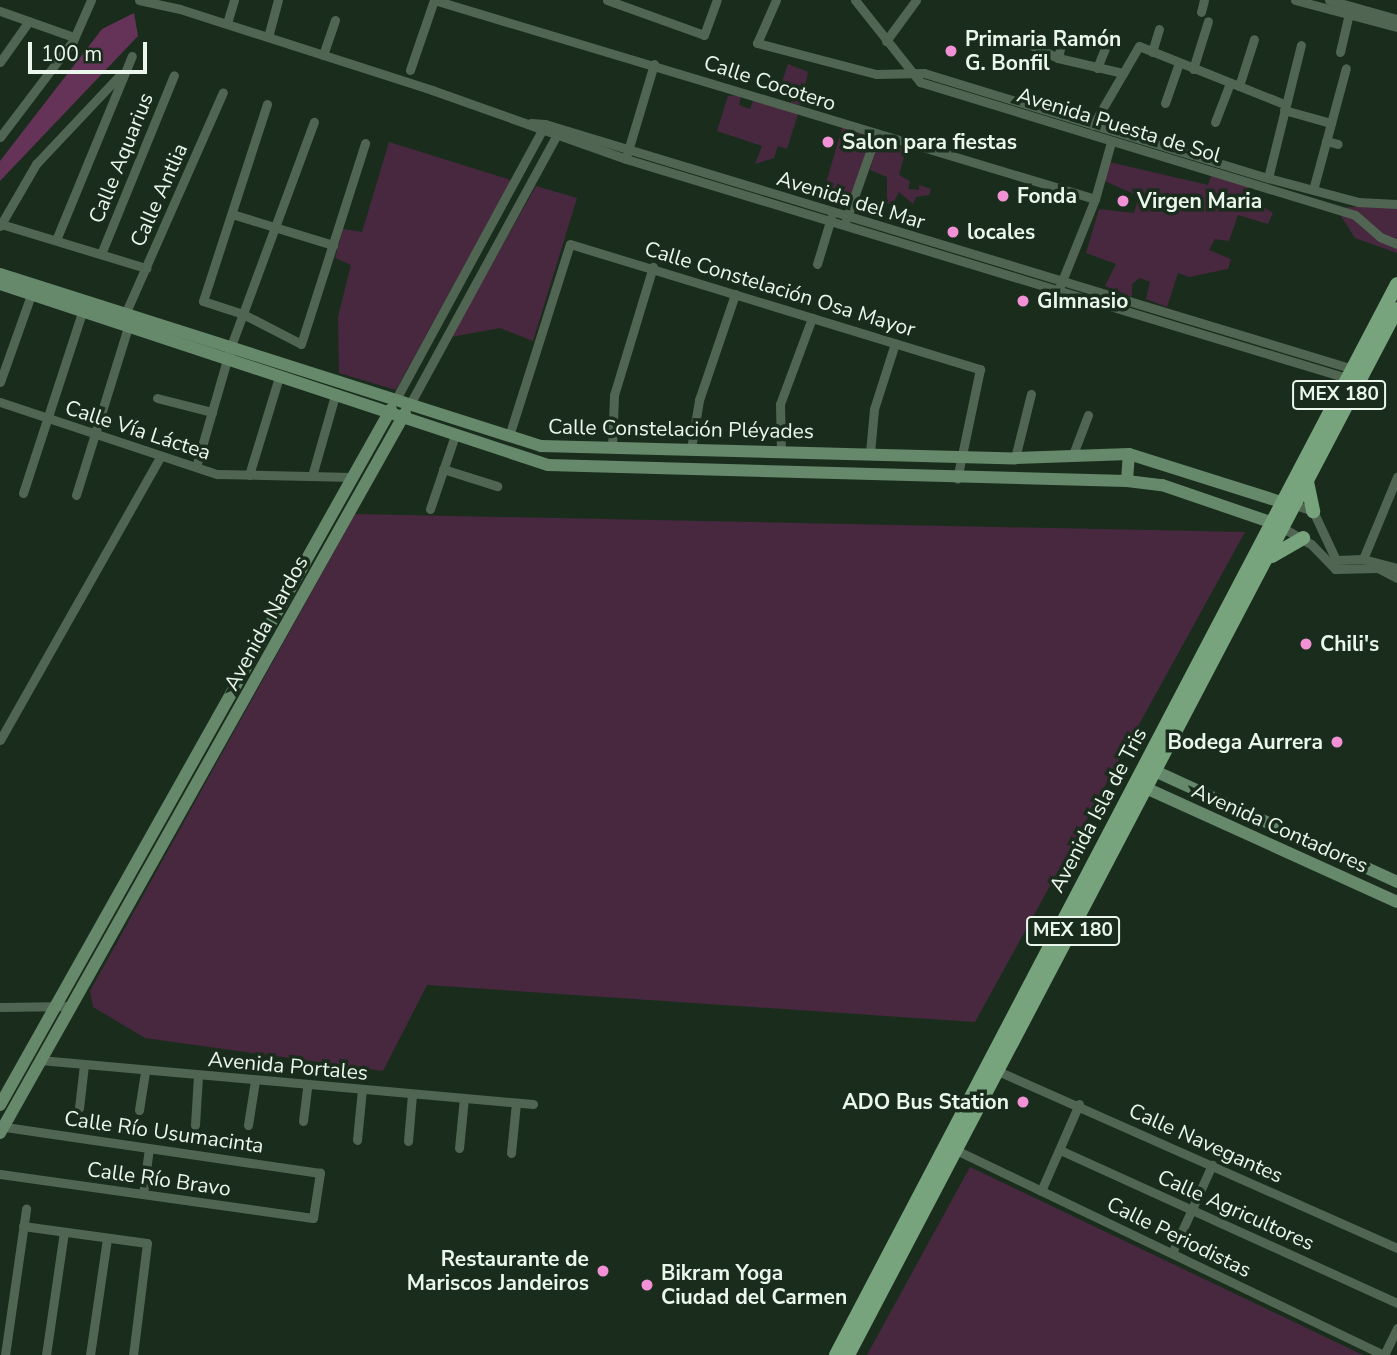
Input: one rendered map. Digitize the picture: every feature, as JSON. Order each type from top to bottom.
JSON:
[{"type":"main road","name":"Calle Constelación Pléyades","points":[[0,274],[541,446],[1014,458],[1129,454],[1288,505]]},
{"type":"main road","name":"Avenida Isla de Tris","points":[[1288,505],[1307,482],[1397,284]]},
{"type":"main road","name":"Calle Constelación Pléyades","points":[[0,285],[537,462],[957,479],[1127,481],[1163,485],[1278,524]]},
{"type":"main road","name":"Avenida Isla de Tris","points":[[836,1355],[1356,375],[1397,309]]},
{"type":"main road","name":"Avenida Nardos","points":[[0,1105],[396,399]]},
{"type":"main road","name":"Avenida Nardos","points":[[2,1130],[410,404]]},
{"type":"main road","points":[[537,462],[541,446]]},
{"type":"main road","points":[[1127,481],[1129,454]]},
{"type":"main road","points":[[1077,457],[1085,482]]},
{"type":"main road","points":[[1307,482],[1313,511]]},
{"type":"main road","name":"Avenida Isla de Tris","points":[[848,1355],[1268,559],[1278,524]]},
{"type":"main road","points":[[1268,559],[1303,538]]},
{"type":"main road","name":"Avenida Contadores","points":[[1157,772],[1397,882]]},
{"type":"main road","name":"Avenida Contadores","points":[[1148,789],[1397,902]]},
{"type":"street","points":[[0,137],[74,37],[91,0]]},
{"type":"street","name":"Avenida del Mar","points":[[139,0],[182,5],[268,37],[627,154],[1356,375]]},
{"type":"street","points":[[227,23],[234,0]]},
{"type":"street","points":[[268,37],[278,0]]},
{"type":"street","points":[[410,69],[434,0]]},
{"type":"street","name":"Calle Cocotero","points":[[434,0],[1095,199]]},
{"type":"street","points":[[607,0],[704,35],[717,0]]},
{"type":"street","points":[[775,0],[757,43],[876,74],[910,73]]},
{"type":"street","points":[[855,0],[910,73]]},
{"type":"street","points":[[886,41],[916,0]]},
{"type":"street","points":[[1201,12],[1204,0]]},
{"type":"street","points":[[1295,0],[1397,19]]},
{"type":"street","points":[[1329,0],[1397,27]]},
{"type":"street","points":[[1340,52],[1350,10]]},
{"type":"street","points":[[0,11],[74,37]]},
{"type":"street","points":[[323,55],[335,20]]},
{"type":"street","points":[[0,62],[29,21]]},
{"type":"street","points":[[1193,68],[1208,22]]},
{"type":"street","points":[[1152,52],[1159,29]]},
{"type":"street","points":[[1058,58],[1063,35]]},
{"type":"street","points":[[1097,68],[1110,36]]},
{"type":"street","points":[[1215,122],[1254,39]]},
{"type":"street","points":[[1027,43],[1058,58],[1123,73]]},
{"type":"street","points":[[1268,178],[1301,45]]},
{"type":"street","points":[[1093,125],[1139,46],[1284,107],[1331,123]]},
{"type":"street","points":[[56,240],[132,56]]},
{"type":"street","points":[[1165,103],[1179,63]]},
{"type":"street","points":[[627,154],[654,65]]},
{"type":"street","points":[[1313,190],[1346,68]]},
{"type":"street","points":[[124,72],[36,164],[1,225],[146,268]]},
{"type":"street","name":"Avenida Puesta de Sol","points":[[910,73],[920,82],[1025,103],[1268,178],[1358,202],[1397,204]]},
{"type":"street","name":"Calle Aquarius","points":[[101,254],[174,75]]},
{"type":"street","name":"Avenida Puesta de Sol","points":[[964,90],[1022,114],[1072,130],[1355,215],[1380,237],[1397,244]]},
{"type":"street","name":"Calle Antlia","points":[[126,313],[223,92]]},
{"type":"street","points":[[1022,114],[1025,103]]},
{"type":"street","points":[[267,104],[203,302],[243,314],[301,344],[365,143]]},
{"type":"street","points":[[1072,130],[1076,119]]},
{"type":"street","points":[[195,467],[231,346],[314,121]]},
{"type":"street","name":"Avenida Nardos","points":[[396,399],[543,127]]},
{"type":"street","name":"Avenida Nardos","points":[[410,404],[558,132]]},
{"type":"street","points":[[845,221],[876,135]]},
{"type":"street","points":[[1326,141],[1338,144]]},
{"type":"street","points":[[1061,284],[1095,199],[1111,142]]},
{"type":"street","points":[[1355,215],[1358,202]]},
{"type":"street","points":[[232,214],[332,245]]},
{"type":"street","points":[[817,264],[832,217]]},
{"type":"street","name":"Avenida del Mar","points":[[845,221],[900,241],[1061,284]]},
{"type":"street","points":[[895,252],[900,241]]},
{"type":"street","name":"Calle Constelación Osa Mayor","points":[[509,436],[570,244],[653,267],[980,369],[961,456]]},
{"type":"street","points":[[612,448],[614,395],[653,267]]},
{"type":"street","points":[[691,449],[699,400],[735,294]]},
{"type":"street","points":[[0,382],[31,295]]},
{"type":"street","points":[[23,493],[82,312]]},
{"type":"street","points":[[781,452],[780,404],[813,318]]},
{"type":"street","points":[[76,495],[128,327]]},
{"type":"street","points":[[870,453],[874,409],[895,343]]},
{"type":"street","points":[[249,475],[279,377]]},
{"type":"street","points":[[1014,458],[1031,394]]},
{"type":"street","points":[[312,476],[335,395]]},
{"type":"street","points":[[157,398],[212,412]]},
{"type":"street","name":"Calle Vía Láctea","points":[[0,401],[48,420],[217,474],[353,477]]},
{"type":"street","points":[[1077,457],[1088,415]]},
{"type":"street","points":[[430,509],[455,435]]},
{"type":"street","points":[[0,740],[161,456]]},
{"type":"street","points":[[957,479],[961,456]]},
{"type":"street","points":[[443,469],[497,486]]},
{"type":"street","points":[[1363,559],[1397,477]]},
{"type":"street","points":[[1288,505],[1313,511],[1336,560],[1363,559],[1397,568]]},
{"type":"street","points":[[1278,524],[1303,538],[1335,569],[1378,568],[1397,578]]},
{"type":"street","points":[[0,1007],[72,1006]]},
{"type":"street","name":"Avenida Portales","points":[[40,1060],[145,1072],[533,1104]]},
{"type":"street","points":[[79,1108],[84,1065]]},
{"type":"street","points":[[139,1110],[145,1072]]},
{"type":"street","name":"Calle Navegantes","points":[[999,1072],[1079,1104],[1397,1248]]},
{"type":"street","points":[[195,1125],[198,1076]]},
{"type":"street","points":[[248,1125],[256,1081]]},
{"type":"street","points":[[303,1121],[307,1086]]},
{"type":"street","points":[[357,1140],[362,1090]]},
{"type":"street","points":[[408,1141],[412,1094]]},
{"type":"street","points":[[459,1149],[464,1098]]},
{"type":"street","points":[[511,1153],[516,1103]]},
{"type":"street","points":[[1041,1191],[1079,1104]]},
{"type":"street","name":"Calle Río Usumacinta","points":[[2,1130],[320,1173],[313,1218]]},
{"type":"street","points":[[143,1194],[149,1148]]},
{"type":"street","name":"Calle Agricultores","points":[[1060,1150],[1397,1303]]},
{"type":"street","name":"Calle Periodistas","points":[[958,1151],[1384,1355]]},
{"type":"street","points":[[1172,1253],[1212,1165]]},
{"type":"street","name":"Calle Río Bravo","points":[[0,1174],[313,1218]]},
{"type":"street","points":[[5,1355],[26,1209]]},
{"type":"street","points":[[23,1226],[147,1243],[133,1355]]},
{"type":"street","points":[[46,1355],[64,1232]]},
{"type":"street","points":[[90,1355],[107,1238]]},
{"type":"street","points":[[1384,1355],[1397,1328]]},
{"type":"shaded area","points":[[134,13],[138,36],[0,181],[0,161],[102,29]]},
{"type":"shaded area","points":[[788,64],[808,72],[801,105],[791,103],[792,92],[780,88]]},
{"type":"shaded area","points":[[741,95],[739,105],[750,109],[754,98],[798,114],[787,149],[778,146],[774,158],[755,164],[762,146],[717,131],[728,96]]},
{"type":"shaded area","points":[[843,125],[876,135],[851,208],[821,200]]},
{"type":"shaded area","points":[[878,141],[906,149],[899,175],[910,181],[908,189],[919,190],[919,185],[931,189],[929,195],[916,197],[913,204],[899,192],[892,205],[887,203],[887,177],[870,170]]},
{"type":"shaded area","points":[[389,142],[511,180],[396,390],[339,373],[338,317],[351,265],[335,258],[343,229],[362,232]]},
{"type":"shaded area","points":[[1109,162],[1208,185],[1211,176],[1249,185],[1245,196],[1273,213],[1268,224],[1238,215],[1229,241],[1215,239],[1209,250],[1231,259],[1228,269],[1189,277],[1178,273],[1167,307],[1146,299],[1150,282],[1140,278],[1132,284],[1132,297],[1105,286],[1116,264],[1086,253],[1099,209],[1134,213],[1139,196],[1102,180]]},
{"type":"shaded area","points":[[536,186],[577,198],[533,341],[500,328],[451,337]]},
{"type":"shaded area","points":[[1397,205],[1397,253],[1355,238],[1336,208]]},
{"type":"shaded area","points":[[355,514],[1245,532],[975,1022],[427,985],[383,1071],[145,1038],[93,1007],[90,991]]},
{"type":"shaded area","points":[[970,1167],[1363,1355],[867,1355]]},
{"type":"place","name":"Primaria Ramón G. Bonfil","points":[[951,51]]},
{"type":"place","name":"Salon para fiestas","points":[[828,142]]},
{"type":"place","name":"Fonda","points":[[1003,196]]},
{"type":"place","name":"Virgen Maria","points":[[1123,201]]},
{"type":"place","name":"locales","points":[[953,232]]},
{"type":"place","name":"GImnasio","points":[[1023,301]]},
{"type":"place","name":"Chili's","points":[[1306,644]]},
{"type":"place","name":"Bodega Aurrera","points":[[1337,742]]},
{"type":"place","name":"ADO Bus Station","points":[[1023,1102]]},
{"type":"place","name":"Restaurante de Mariscos Jandeiros","points":[[603,1271]]},
{"type":"place","name":"Bikram Yoga Ciudad del Carmen","points":[[647,1285]]}]
